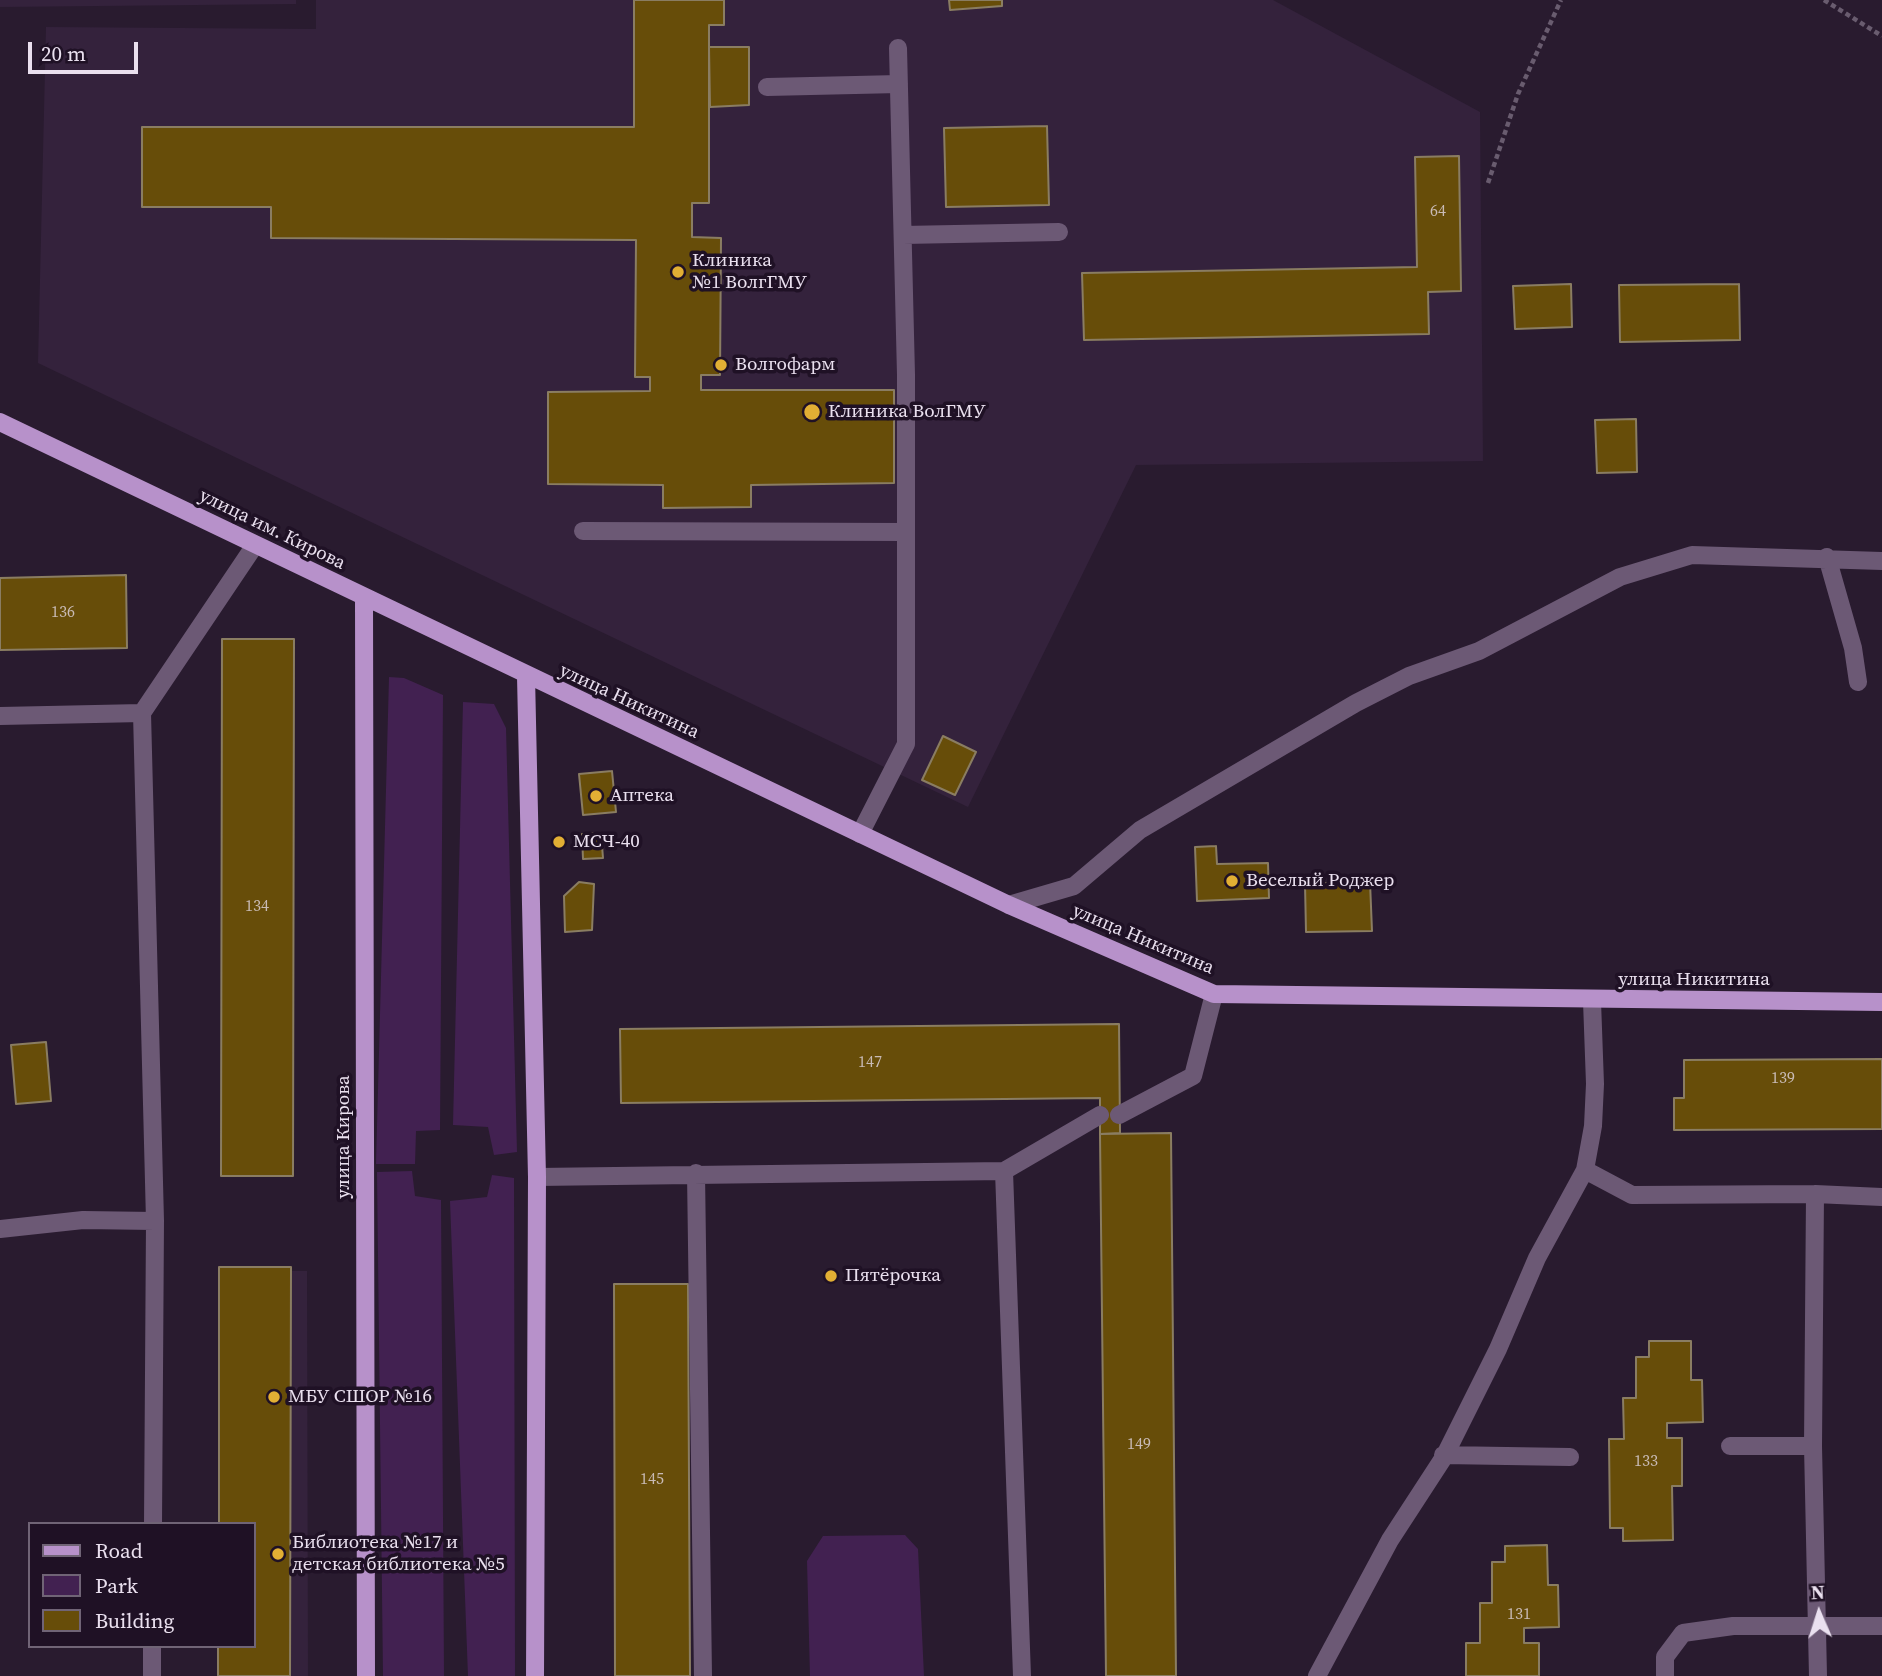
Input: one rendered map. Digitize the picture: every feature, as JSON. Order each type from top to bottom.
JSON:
[{"type":"main road","name":"улица им. Кирова","points":[[0,422],[526,676]]},
{"type":"main road","name":"улица Кирова","points":[[364,598],[366,1676]]},
{"type":"main road","name":"улица Никитина","points":[[526,676],[1009,905],[1214,994],[1592,1001],[1882,1002]]},
{"type":"main road","points":[[526,676],[537,1177],[536,1676]]},
{"type":"lane","points":[[860,834],[906,744],[903,235],[898,48]]},
{"type":"lane","points":[[767,87],[899,84]]},
{"type":"lane","points":[[903,235],[1059,232]]},
{"type":"lane","points":[[583,531],[906,532]]},
{"type":"lane","points":[[153,1522],[155,1221],[142,713],[255,545]]},
{"type":"lane","points":[[1009,905],[1074,886],[1140,830],[1356,702],[1409,677],[1479,651],[1620,577],[1692,555],[1827,557],[1882,561]]},
{"type":"lane","points":[[1827,557],[1853,648],[1858,682]]},
{"type":"lane","points":[[0,716],[142,713]]},
{"type":"lane","points":[[1119,1115],[1193,1076],[1214,994]]},
{"type":"lane","points":[[1317,1676],[1390,1540],[1443,1455],[1498,1349],[1537,1258],[1585,1170],[1594,1098],[1596,1049],[1592,1001]]},
{"type":"lane","points":[[537,1177],[1004,1171],[1100,1115]]},
{"type":"lane","points":[[1585,1170],[1632,1195],[1815,1194],[1882,1197]]},
{"type":"lane","points":[[1004,1171],[1022,1676]]},
{"type":"lane","points":[[696,1173],[704,1676]]},
{"type":"lane","points":[[1815,1194],[1813,1446],[1818,1676]]},
{"type":"lane","points":[[0,1229],[83,1220],[155,1221]]},
{"type":"lane","points":[[1730,1446],[1813,1446]]},
{"type":"lane","points":[[1443,1455],[1570,1457]]},
{"type":"lane","points":[[1665,1676],[1665,1657],[1683,1633],[1733,1626],[1882,1626]]},
{"type":"lane","points":[[152,1648],[152,1676]]},
{"type":"path","points":[[1488,183],[1518,94],[1561,0]]},
{"type":"path","points":[[1824,0],[1882,36]]},
{"type":"shaded area","points":[[0,0],[296,0],[296,4],[0,7]]},
{"type":"shaded area","name":"Клиника ВолГМУ","points":[[316,0],[1273,0],[1480,112],[1483,461],[1136,465],[968,807],[38,363],[46,27],[316,29]]},
{"type":"shaded area","name":"МБУ СШОР №16","points":[[239,1271],[307,1271],[308,1676],[240,1676],[253,1648],[256,1648],[256,1522],[254,1522]]},
{"type":"green space","points":[[389,677],[404,678],[443,695],[440,1130],[416,1131],[415,1164],[376,1164]]},
{"type":"green space","points":[[463,702],[494,704],[506,728],[517,1152],[494,1155],[488,1127],[453,1125]]},
{"type":"green space","points":[[412,1171],[415,1196],[441,1200],[444,1676],[383,1676],[377,1172]]},
{"type":"green space","points":[[492,1175],[514,1178],[515,1676],[468,1676],[450,1201],[487,1197]]},
{"type":"green space","points":[[905,1535],[918,1549],[924,1676],[810,1676],[807,1561],[823,1536]]},
{"type":"building","name":"Клиника №1 ВолгГМУ","points":[[634,0],[724,0],[724,25],[709,25],[709,203],[692,203],[692,237],[721,238],[720,375],[701,375],[701,390],[894,390],[894,483],[751,485],[751,507],[663,508],[663,485],[548,484],[548,392],[650,391],[650,377],[635,377],[636,240],[271,238],[271,207],[142,207],[142,127],[634,127]]},
{"type":"building","points":[[949,0],[1002,0],[1002,6],[950,10]]},
{"type":"building","points":[[709,47],[749,47],[749,105],[710,107]]},
{"type":"building","points":[[1047,126],[1049,205],[946,207],[944,128]]},
{"type":"building","points":[[1459,156],[1461,291],[1428,292],[1429,334],[1084,340],[1082,273],[1417,267],[1415,157]]},
{"type":"building","points":[[1571,284],[1572,327],[1515,329],[1513,286]]},
{"type":"building","points":[[1739,284],[1740,340],[1620,342],[1619,285]]},
{"type":"building","points":[[1636,419],[1637,472],[1597,473],[1595,420]]},
{"type":"building","points":[[126,575],[127,648],[0,650],[0,578]]},
{"type":"building","points":[[222,639],[294,639],[293,1176],[221,1176]]},
{"type":"building","points":[[943,736],[976,752],[955,795],[922,780]]},
{"type":"building","points":[[612,771],[616,812],[583,815],[579,774]]},
{"type":"building","points":[[601,833],[603,858],[583,859],[582,834]]},
{"type":"building","name":"Веселый Роджер","points":[[1216,846],[1217,864],[1268,863],[1269,898],[1197,901],[1195,847]]},
{"type":"building","points":[[579,882],[594,884],[592,930],[565,932],[564,896]]},
{"type":"building","points":[[1370,882],[1372,931],[1306,932],[1305,884]]},
{"type":"building","points":[[1119,1024],[1120,1133],[1100,1134],[1100,1098],[621,1103],[620,1029]]},
{"type":"building","points":[[46,1042],[51,1101],[16,1104],[11,1045]]},
{"type":"building","points":[[1882,1059],[1882,1129],[1674,1130],[1674,1098],[1684,1098],[1684,1060]]},
{"type":"building","points":[[1171,1133],[1176,1676],[1106,1676],[1100,1134]]},
{"type":"building","name":"МБУ СШОР №16","points":[[219,1267],[291,1267],[290,1676],[218,1676],[218,1648],[256,1648],[256,1522],[219,1522]]},
{"type":"building","points":[[614,1284],[688,1284],[690,1676],[615,1676]]},
{"type":"building","points":[[1649,1341],[1691,1341],[1691,1380],[1702,1380],[1703,1422],[1667,1423],[1667,1438],[1682,1438],[1682,1486],[1672,1486],[1673,1540],[1623,1541],[1623,1528],[1610,1528],[1609,1439],[1624,1439],[1623,1398],[1636,1398],[1636,1357],[1649,1357]]},
{"type":"building","points":[[1547,1545],[1548,1585],[1558,1585],[1559,1627],[1524,1628],[1524,1643],[1539,1643],[1539,1676],[1466,1676],[1466,1643],[1480,1643],[1480,1603],[1492,1603],[1492,1562],[1505,1562],[1505,1546]]},
{"type":"place","name":"Клиника №1 ВолгГМУ","points":[[678,272]]},
{"type":"place","name":"Волгофарм","points":[[721,365]]},
{"type":"place","name":"Клиника ВолГМУ","points":[[812,412]]},
{"type":"place","name":"Аптека","points":[[596,796]]},
{"type":"place","name":"МСЧ-40","points":[[559,842]]},
{"type":"place","name":"Веселый Роджер","points":[[1232,881]]},
{"type":"place","name":"Пятёрочка","points":[[831,1276]]},
{"type":"place","name":"МБУ СШОР №16","points":[[274,1397]]},
{"type":"place","name":"Библиотека №17 и детская библиотека №5","points":[[278,1554]]}]
